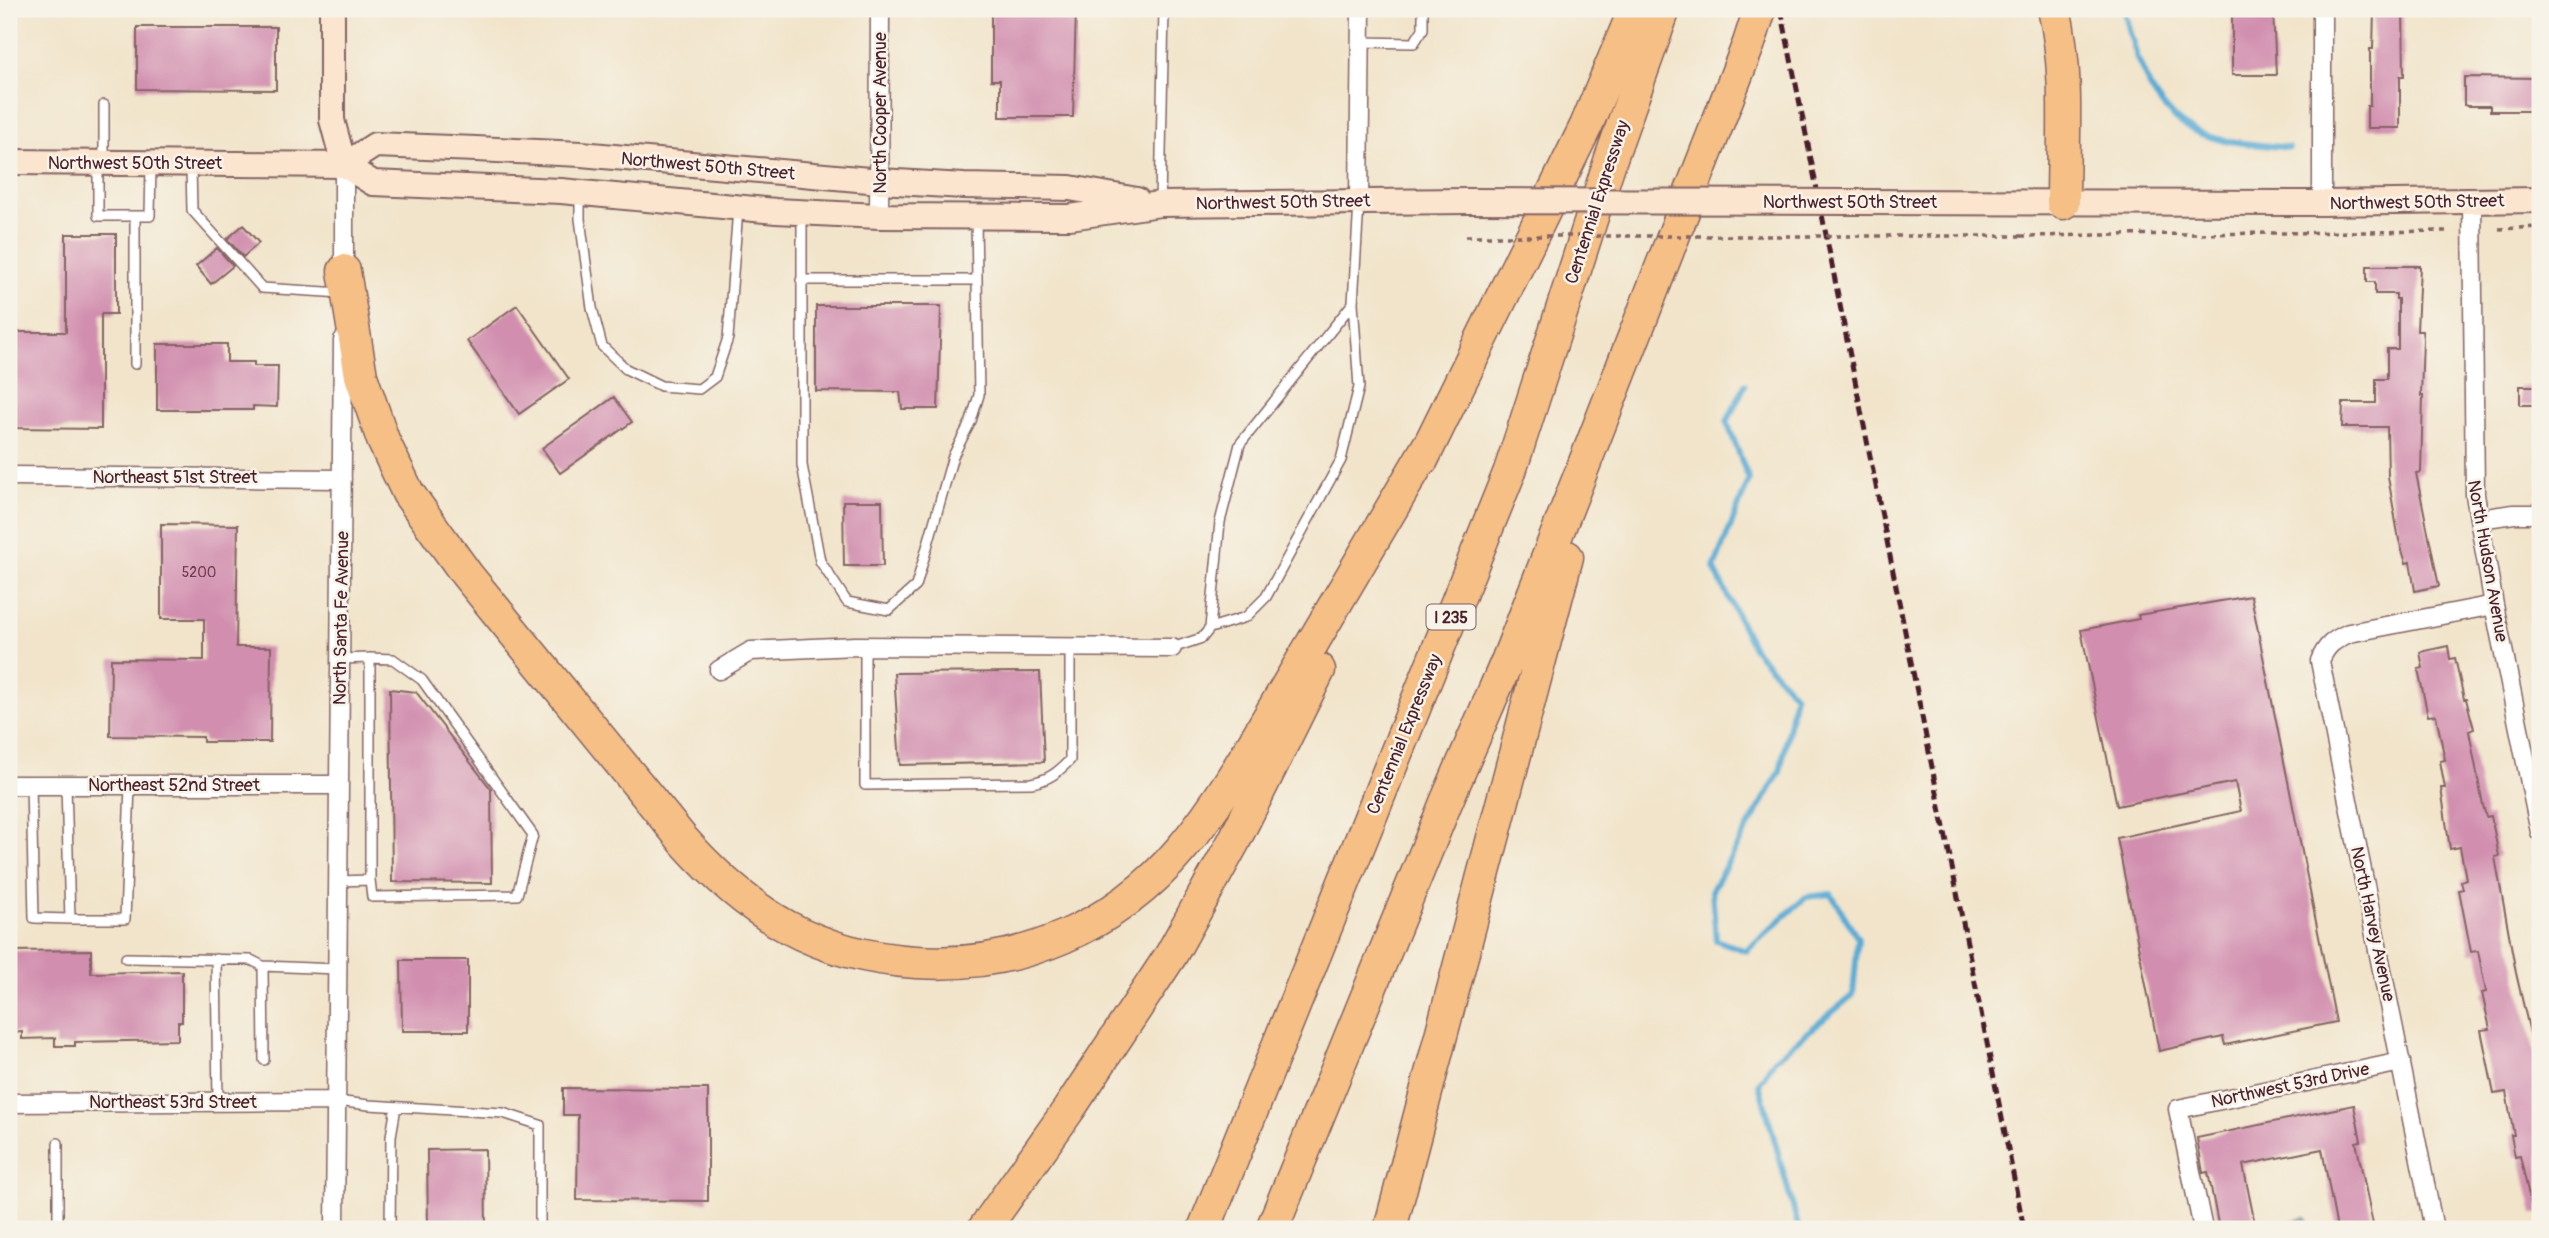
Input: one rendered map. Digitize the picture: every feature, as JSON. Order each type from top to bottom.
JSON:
[{"type":"highway","points":[[984,1229],[1069,1110],[1171,955],[1234,841],[1586,126],[1635,9]]},
{"type":"highway","name":"Centennial Expressway","points":[[1205,1225],[1510,471],[1611,158],[1664,9]]},
{"type":"highway","points":[[1272,1229],[1602,424],[1760,9]]},
{"type":"highway","points":[[2054,9],[2059,27],[2063,81],[2063,203]]},
{"type":"highway","points":[[343,282],[356,356],[378,428],[408,493],[460,566],[684,841],[720,880],[741,898],[787,928],[832,946],[882,959],[950,963],[1020,953],[1089,925],[1116,909],[1148,883],[1183,847],[1230,783],[1430,443]]},
{"type":"highway","points":[[1390,1229],[1602,424]]},
{"type":"highway","points":[[1278,1229],[1294,1180]]},
{"type":"main road","name":"North Santa Fe Avenue","points":[[332,9],[332,120],[344,165]]},
{"type":"main road","name":"Northwest 50th Street","points":[[344,165],[375,145],[581,154],[964,187],[1070,188],[1160,204]]},
{"type":"main road","name":"Northwest 50th Street","points":[[9,162],[344,165],[373,183],[580,192],[738,207],[879,216],[1070,217],[1160,204],[1359,201],[2540,201]]},
{"type":"street","name":"North Cooper Avenue","points":[[879,216],[880,9]]},
{"type":"street","points":[[1359,201],[1361,9]]},
{"type":"street","points":[[2322,9],[2322,203]]},
{"type":"street","name":"North Santa Fe Avenue","points":[[335,1229],[344,165]]},
{"type":"street","name":"North Hudson Avenue","points":[[2472,202],[2473,467],[2494,605],[2540,832]]},
{"type":"street","name":"Northeast 51st Street","points":[[9,476],[342,479]]},
{"type":"street","points":[[2479,519],[2514,514],[2540,514]]},
{"type":"street","name":"North Harvey Avenue","points":[[2434,1229],[2320,661],[2325,648],[2335,639],[2349,634],[2494,605]]},
{"type":"street","points":[[719,670],[751,651],[866,646],[1172,648]]},
{"type":"street","name":"Northeast 52nd Street","points":[[9,785],[339,785]]},
{"type":"street","name":"Northwest 53rd Drive","points":[[2203,1229],[2178,1109],[2401,1062]]},
{"type":"street","name":"Northeast 53rd Street","points":[[9,1103],[336,1101]]},
{"type":"lane","points":[[1160,204],[1164,9]]},
{"type":"lane","points":[[1361,42],[1414,43],[1423,29],[1423,9]]},
{"type":"lane","points":[[104,105],[98,216],[150,216],[151,163]]},
{"type":"lane","points":[[191,164],[192,210],[262,288],[343,282]]},
{"type":"lane","points":[[580,192],[580,219],[592,308],[602,346],[626,369],[660,386],[699,389],[716,377],[728,338],[738,207]]},
{"type":"lane","points":[[1210,628],[1246,617],[1266,597],[1341,460],[1359,387],[1353,303],[1359,201]]},
{"type":"lane","points":[[802,212],[802,465],[820,561],[847,602],[889,610],[916,586],[953,456],[971,421],[979,395],[976,217]]},
{"type":"lane","points":[[135,216],[135,364]]},
{"type":"lane","points":[[801,280],[977,280]]},
{"type":"lane","points":[[1172,648],[1202,638],[1210,628],[1220,522],[1240,444],[1353,303]]},
{"type":"lane","points":[[866,646],[865,785],[1031,783],[1046,780],[1070,760],[1070,647]]},
{"type":"lane","points":[[340,659],[370,658],[393,659],[422,680],[533,835],[517,895],[372,897],[370,658]]},
{"type":"lane","points":[[31,785],[34,918],[125,919],[130,785]]},
{"type":"lane","points":[[66,786],[70,919]]},
{"type":"lane","points":[[338,881],[370,880]]},
{"type":"lane","points":[[127,958],[251,960],[263,966],[337,969]]},
{"type":"lane","points":[[216,959],[218,1101]]},
{"type":"lane","points":[[263,966],[264,1060]]},
{"type":"lane","points":[[336,1101],[503,1112],[540,1125],[540,1229]]},
{"type":"lane","points":[[390,1229],[391,1136],[396,1107]]},
{"type":"lane","points":[[58,1143],[58,1229]]},
{"type":"path","name":"Northwest 50th Street","points":[[2500,229],[2540,227]]},
{"type":"path","name":"Northwest 50th Street","points":[[1466,236],[2021,236],[2446,231]]},
{"type":"water","points":[[2306,1218],[2310,1229],[2288,1229],[2287,1222]]},
{"type":"building","points":[[991,9],[1076,9],[1073,117],[1000,117],[1000,80],[991,80]]},
{"type":"building","points":[[2232,9],[2273,9],[2276,75],[2232,75]]},
{"type":"building","points":[[2403,9],[2404,76],[2400,76],[2400,128],[2367,128],[2367,106],[2370,106],[2370,49],[2373,49],[2374,10]]},
{"type":"building","points":[[137,27],[276,27],[276,90],[137,89]]},
{"type":"building","points":[[2464,77],[2540,78],[2540,107],[2538,106],[2538,111],[2490,111],[2490,106],[2464,105]]},
{"type":"building","points":[[243,225],[259,243],[243,257],[227,239]]},
{"type":"building","points":[[66,234],[116,234],[116,314],[101,314],[101,429],[9,428],[9,332],[66,332]]},
{"type":"building","points":[[217,248],[233,266],[211,284],[196,266]]},
{"type":"building","points":[[2367,266],[2420,266],[2417,331],[2422,331],[2423,339],[2423,396],[2421,472],[2416,473],[2439,586],[2415,591],[2410,562],[2406,563],[2399,540],[2388,477],[2387,427],[2342,427],[2343,403],[2376,403],[2376,379],[2387,379],[2387,349],[2398,349],[2398,299],[2396,294],[2375,294],[2375,282],[2367,282]]},
{"type":"building","points":[[517,305],[569,379],[519,414],[467,341]]},
{"type":"building","points":[[816,306],[941,306],[938,409],[902,409],[900,392],[816,391]]},
{"type":"building","points":[[157,344],[227,344],[227,362],[254,362],[254,366],[278,366],[277,407],[253,406],[253,410],[157,410]]},
{"type":"building","points":[[2520,386],[2540,386],[2540,405],[2520,405]]},
{"type":"building","points":[[614,397],[632,422],[560,473],[542,448]]},
{"type":"building","points":[[843,501],[882,501],[883,566],[844,566]]},
{"type":"building","points":[[161,524],[238,525],[236,647],[271,647],[270,742],[203,742],[203,737],[110,736],[111,659],[204,660],[204,619],[161,619]]},
{"type":"building","points":[[2251,596],[2336,1022],[2225,1045],[2223,1037],[2159,1051],[2117,838],[2241,811],[2235,782],[2117,806],[2081,630],[2139,619],[2138,615]]},
{"type":"building","points":[[2448,646],[2450,659],[2455,658],[2474,729],[2469,731],[2483,805],[2486,817],[2491,816],[2499,856],[2495,857],[2516,973],[2537,1063],[2540,1062],[2540,1214],[2533,1214],[2520,1156],[2515,1157],[2506,1092],[2494,1094],[2481,1030],[2490,1029],[2482,993],[2486,992],[2478,951],[2471,952],[2459,890],[2463,889],[2461,881],[2466,879],[2460,847],[2450,849],[2441,788],[2445,788],[2440,761],[2445,760],[2436,715],[2428,716],[2418,669],[2423,668],[2420,652]]},
{"type":"building","points":[[1040,672],[1044,762],[900,765],[894,673]]},
{"type":"building","points":[[390,689],[416,692],[491,789],[492,883],[392,882]]},
{"type":"building","points":[[91,950],[91,973],[182,971],[182,1022],[178,1022],[178,1040],[75,1042],[75,1046],[55,1046],[55,1038],[22,1039],[22,1032],[9,1033],[11,951]]},
{"type":"building","points":[[401,960],[468,960],[468,1031],[402,1031]]},
{"type":"building","points":[[563,1088],[708,1089],[708,1201],[577,1200],[578,1115],[563,1115]]},
{"type":"building","points":[[2354,1105],[2361,1141],[2356,1142],[2374,1229],[2337,1229],[2322,1149],[2243,1165],[2256,1229],[2219,1229],[2208,1172],[2203,1173],[2197,1138]]},
{"type":"building","points":[[485,1149],[486,1229],[428,1229],[427,1150]]},
{"type":"waterway","points":[[2124,9],[2146,78],[2165,109],[2178,121],[2194,131],[2216,139],[2289,148]]},
{"type":"waterway","points":[[1745,385],[1727,422],[1749,480],[1714,568],[1753,648],[1795,695],[1780,772],[1712,890],[1716,940],[1746,951],[1806,897],[1831,894],[1858,938],[1853,995],[1775,1059],[1759,1084],[1799,1229]]},
{"type":"railway","points":[[1781,9],[2024,1229]]}]
